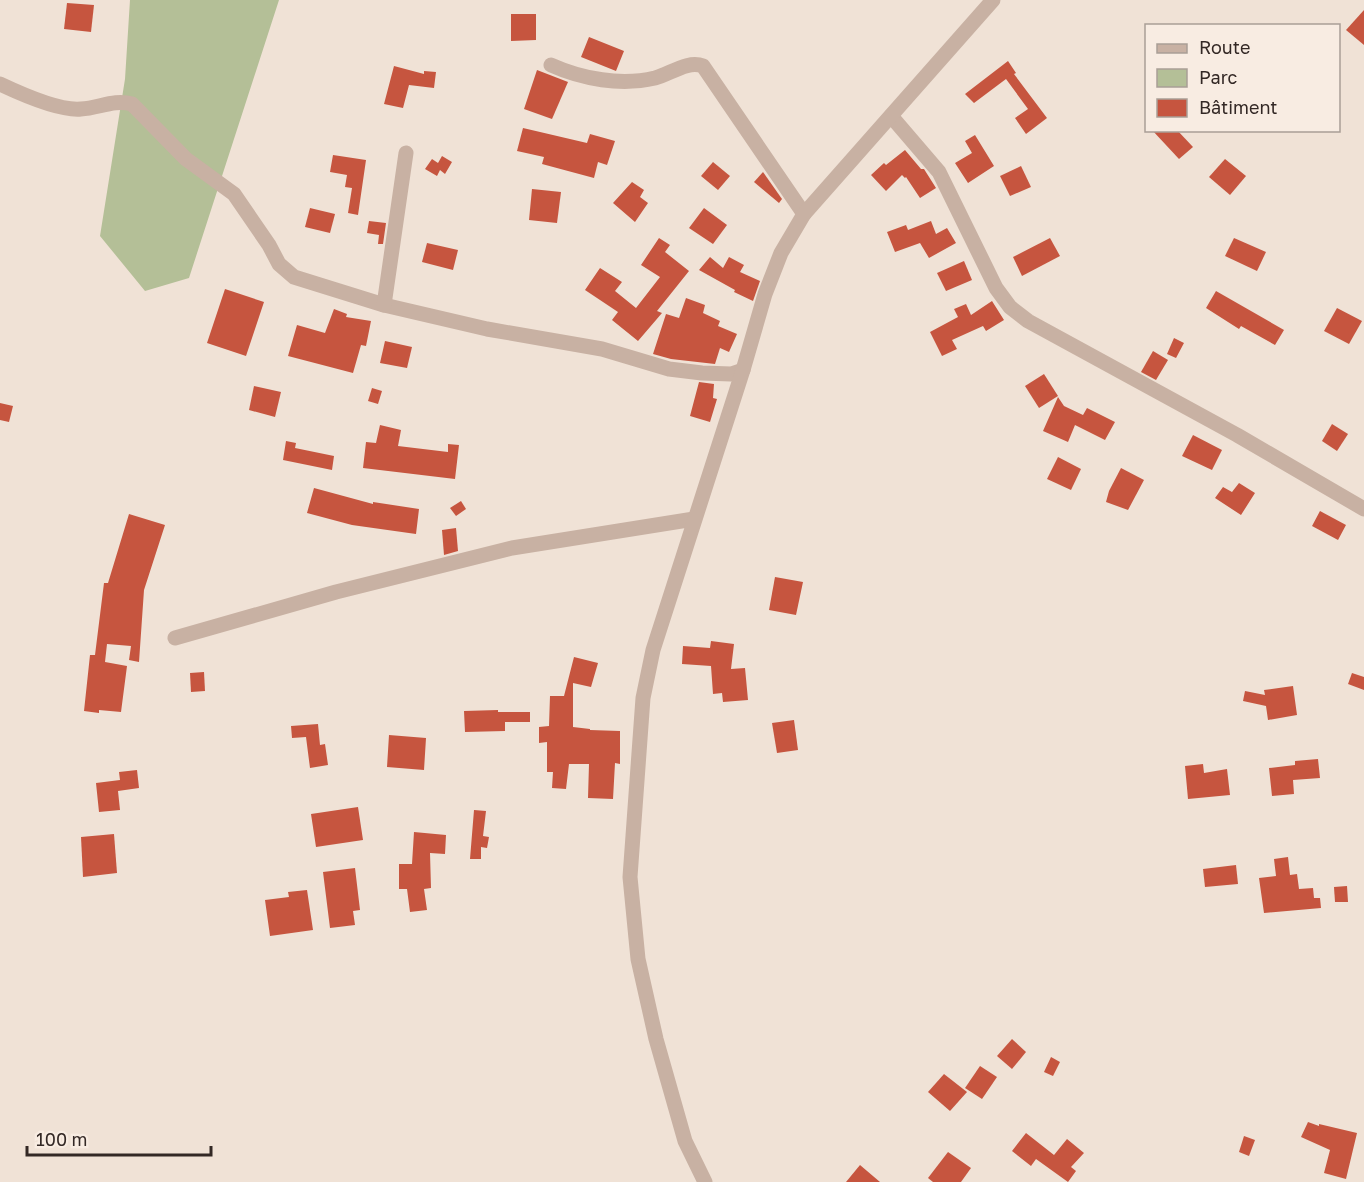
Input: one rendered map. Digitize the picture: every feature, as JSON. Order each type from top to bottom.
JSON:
[{"type":"street","points":[[705,1182],[685,1142],[656,1039],[638,959],[630,877],[643,698],[652,650],[743,370],[765,294],[782,253],[804,214],[993,0]]},
{"type":"street","points":[[551,65],[569,74],[593,79],[624,80],[653,78],[695,63],[703,66],[804,214]]},
{"type":"street","points":[[0,84],[33,99],[78,110],[120,101],[132,104],[186,159],[234,194],[270,245],[279,264],[294,277],[384,305],[487,329],[602,349],[669,369],[702,374],[730,374],[743,370]]},
{"type":"street","points":[[891,116],[939,172],[996,288],[1010,307],[1028,321],[1237,435],[1364,509]]},
{"type":"street","points":[[384,305],[406,153]]},
{"type":"street","points":[[175,638],[336,592],[512,548],[694,519]]},
{"type":"green space","points":[[130,0],[279,0],[189,278],[145,291],[100,236],[125,79]]},
{"type":"building","points":[[67,3],[94,5],[91,32],[64,29]]},
{"type":"building","points":[[1364,10],[1364,45],[1346,30]]},
{"type":"building","points":[[511,14],[536,14],[536,40],[511,41]]},
{"type":"building","points":[[589,37],[624,51],[616,71],[581,57]]},
{"type":"building","points":[[1008,61],[1016,73],[1014,74],[1047,118],[1026,134],[1015,118],[1028,109],[1006,79],[974,103],[965,94]]},
{"type":"building","points":[[394,66],[424,74],[424,71],[436,72],[434,88],[409,85],[403,108],[384,104]]},
{"type":"building","points":[[537,70],[568,82],[552,119],[524,109]]},
{"type":"building","points":[[523,128],[587,143],[590,134],[615,141],[607,165],[598,162],[594,178],[542,164],[544,157],[517,151]]},
{"type":"building","points":[[1154,132],[1179,132],[1193,147],[1179,159]]},
{"type":"building","points":[[975,135],[994,166],[968,183],[955,163],[972,153],[965,141]]},
{"type":"building","points":[[905,150],[921,169],[924,169],[936,188],[920,198],[906,177],[902,175],[886,191],[871,175],[884,163],[886,165]]},
{"type":"building","points":[[333,155],[366,160],[358,215],[348,213],[352,188],[345,187],[347,175],[330,172]]},
{"type":"building","points":[[442,156],[452,162],[445,174],[440,170],[437,176],[425,169],[432,159],[438,163]]},
{"type":"building","points":[[1225,159],[1246,176],[1230,195],[1209,177]]},
{"type":"building","points":[[713,162],[730,176],[718,190],[701,176]]},
{"type":"building","points":[[1021,166],[1031,187],[1010,196],[1000,176]]},
{"type":"building","points":[[763,172],[782,199],[779,203],[754,182]]},
{"type":"building","points":[[632,182],[644,190],[640,197],[648,203],[635,222],[613,203]]},
{"type":"building","points":[[532,189],[561,192],[557,223],[529,220]]},
{"type":"building","points":[[310,208],[335,214],[330,233],[305,227]]},
{"type":"building","points":[[704,208],[727,225],[713,244],[689,228]]},
{"type":"building","points":[[369,221],[386,223],[383,244],[378,244],[379,235],[367,233]]},
{"type":"building","points":[[931,221],[936,234],[947,228],[956,243],[929,258],[920,243],[895,252],[887,232],[906,225],[908,230]]},
{"type":"building","points":[[659,238],[670,245],[665,252],[689,271],[657,311],[662,313],[638,341],[612,320],[618,312],[585,290],[600,268],[622,282],[615,291],[636,308],[660,277],[641,265]]},
{"type":"building","points":[[1050,238],[1060,256],[1022,276],[1013,257]]},
{"type":"building","points":[[1234,238],[1266,252],[1257,271],[1225,256]]},
{"type":"building","points":[[427,243],[458,250],[453,270],[422,262]]},
{"type":"building","points":[[710,257],[723,268],[729,257],[744,265],[740,272],[760,281],[753,301],[699,270]]},
{"type":"building","points":[[964,261],[972,280],[946,291],[937,273]]},
{"type":"building","points":[[225,289],[264,302],[246,356],[207,343]]},
{"type":"building","points":[[1216,291],[1284,330],[1275,345],[1241,326],[1239,329],[1206,308]]},
{"type":"building","points":[[686,298],[705,305],[703,313],[720,321],[718,326],[737,334],[729,352],[720,348],[715,364],[671,359],[653,354],[666,314],[679,318]]},
{"type":"building","points":[[992,301],[1004,320],[986,331],[983,326],[952,340],[957,349],[942,356],[930,332],[958,317],[954,309],[966,304],[971,315]]},
{"type":"building","points":[[1337,308],[1362,321],[1349,344],[1324,331]]},
{"type":"building","points":[[334,309],[347,314],[346,317],[371,321],[366,346],[361,345],[353,373],[288,356],[297,325],[325,333]]},
{"type":"building","points":[[1174,338],[1184,343],[1176,358],[1167,354]]},
{"type":"building","points":[[385,341],[412,347],[407,368],[380,363]]},
{"type":"building","points":[[1153,351],[1168,360],[1156,380],[1141,372]]},
{"type":"building","points":[[1044,374],[1058,396],[1039,408],[1025,386]]},
{"type":"building","points":[[699,382],[714,384],[713,398],[717,399],[710,422],[690,416]]},
{"type":"building","points":[[254,386],[281,392],[275,417],[249,410]]},
{"type":"building","points":[[372,388],[382,391],[378,404],[368,401]]},
{"type":"building","points":[[1058,397],[1064,406],[1083,415],[1087,408],[1115,422],[1105,440],[1075,425],[1068,442],[1043,431]]},
{"type":"building","points":[[0,403],[13,406],[9,422],[0,420]]},
{"type":"building","points":[[1332,424],[1348,434],[1337,451],[1322,441]]},
{"type":"building","points":[[380,425],[401,430],[398,446],[448,452],[448,444],[459,445],[455,479],[363,468],[366,442],[376,443]]},
{"type":"building","points":[[1193,435],[1222,450],[1212,470],[1182,456]]},
{"type":"building","points":[[286,441],[296,443],[295,448],[334,456],[332,470],[283,460]]},
{"type":"building","points":[[1058,457],[1081,469],[1071,490],[1047,479]]},
{"type":"building","points":[[1121,468],[1144,480],[1128,510],[1106,502]]},
{"type":"building","points":[[1239,483],[1255,493],[1241,515],[1215,498],[1223,487],[1232,492]]},
{"type":"building","points":[[314,488],[373,504],[373,502],[419,509],[416,534],[352,525],[307,513]]},
{"type":"building","points":[[461,501],[466,509],[456,516],[450,508]]},
{"type":"building","points":[[1320,511],[1346,525],[1338,540],[1312,526]]},
{"type":"building","points":[[129,514],[165,525],[144,590],[139,662],[129,660],[131,646],[107,644],[105,662],[127,666],[121,712],[84,711],[90,655],[95,655],[104,583],[108,583]]},
{"type":"building","points":[[456,528],[458,551],[444,555],[442,530]]},
{"type":"building","points":[[775,577],[803,582],[796,615],[769,610]]},
{"type":"building","points":[[711,641],[734,644],[731,669],[745,668],[748,700],[723,702],[722,693],[713,694],[711,666],[682,664],[683,646],[710,648]]},
{"type":"building","points":[[574,657],[598,663],[591,687],[573,683],[573,727],[620,731],[620,764],[615,763],[613,799],[588,798],[589,764],[569,764],[566,789],[552,788],[553,772],[547,772],[547,742],[539,743],[539,727],[549,726],[550,696],[564,696]]},
{"type":"building","points":[[204,672],[205,691],[191,692],[190,673]]},
{"type":"building","points":[[1352,673],[1364,677],[1364,690],[1348,684]]},
{"type":"building","points":[[1293,686],[1297,715],[1268,720],[1266,706],[1243,701],[1245,691],[1265,695],[1264,690]]},
{"type":"building","points":[[498,710],[498,712],[530,712],[530,722],[505,722],[505,731],[465,732],[464,711]]},
{"type":"building","points":[[794,720],[798,750],[777,753],[772,723]]},
{"type":"building","points":[[318,724],[320,745],[325,744],[328,765],[310,768],[306,737],[292,738],[291,726]]},
{"type":"building","points":[[389,735],[426,738],[424,770],[387,767]]},
{"type":"building","points":[[1318,759],[1320,778],[1293,780],[1294,794],[1272,796],[1269,768],[1295,765],[1295,761]]},
{"type":"building","points":[[1203,764],[1204,773],[1227,769],[1230,795],[1188,799],[1185,766]]},
{"type":"building","points":[[137,770],[139,788],[118,791],[120,810],[99,812],[96,783],[120,780],[119,772]]},
{"type":"building","points":[[358,807],[363,840],[316,847],[311,814]]},
{"type":"building","points":[[474,810],[486,811],[483,836],[489,837],[487,848],[481,847],[481,859],[470,859]]},
{"type":"building","points":[[414,832],[446,835],[445,854],[430,853],[431,888],[424,889],[427,910],[410,912],[407,889],[399,889],[399,864],[412,864]]},
{"type":"building","points":[[114,834],[117,873],[83,877],[81,837]]},
{"type":"building","points":[[1288,857],[1290,875],[1297,874],[1299,889],[1313,888],[1314,898],[1320,898],[1321,908],[1264,913],[1259,878],[1276,876],[1274,859]]},
{"type":"building","points":[[1236,865],[1238,884],[1205,887],[1203,869]]},
{"type":"building","points":[[355,868],[360,910],[353,911],[355,925],[330,928],[323,872]]},
{"type":"building","points":[[1347,886],[1348,902],[1335,902],[1334,887]]},
{"type":"building","points":[[307,890],[313,930],[270,936],[265,900],[289,897],[288,892]]},
{"type":"building","points":[[1012,1039],[1026,1052],[1012,1069],[997,1056]]},
{"type":"building","points":[[1051,1057],[1060,1062],[1053,1076],[1044,1072]]},
{"type":"building","points":[[980,1066],[997,1077],[982,1099],[965,1088]]},
{"type":"building","points":[[944,1074],[967,1092],[950,1111],[928,1092]]},
{"type":"building","points":[[1308,1122],[1357,1133],[1346,1179],[1324,1173],[1330,1150],[1301,1137]]},
{"type":"building","points":[[1026,1133],[1054,1155],[1067,1139],[1084,1153],[1071,1167],[1076,1171],[1068,1182],[1036,1159],[1031,1166],[1012,1151]]},
{"type":"building","points":[[1244,1136],[1255,1140],[1249,1156],[1239,1152]]},
{"type":"building","points":[[948,1152],[971,1168],[961,1182],[933,1182],[928,1178]]},
{"type":"building","points":[[860,1165],[880,1182],[846,1182]]}]
